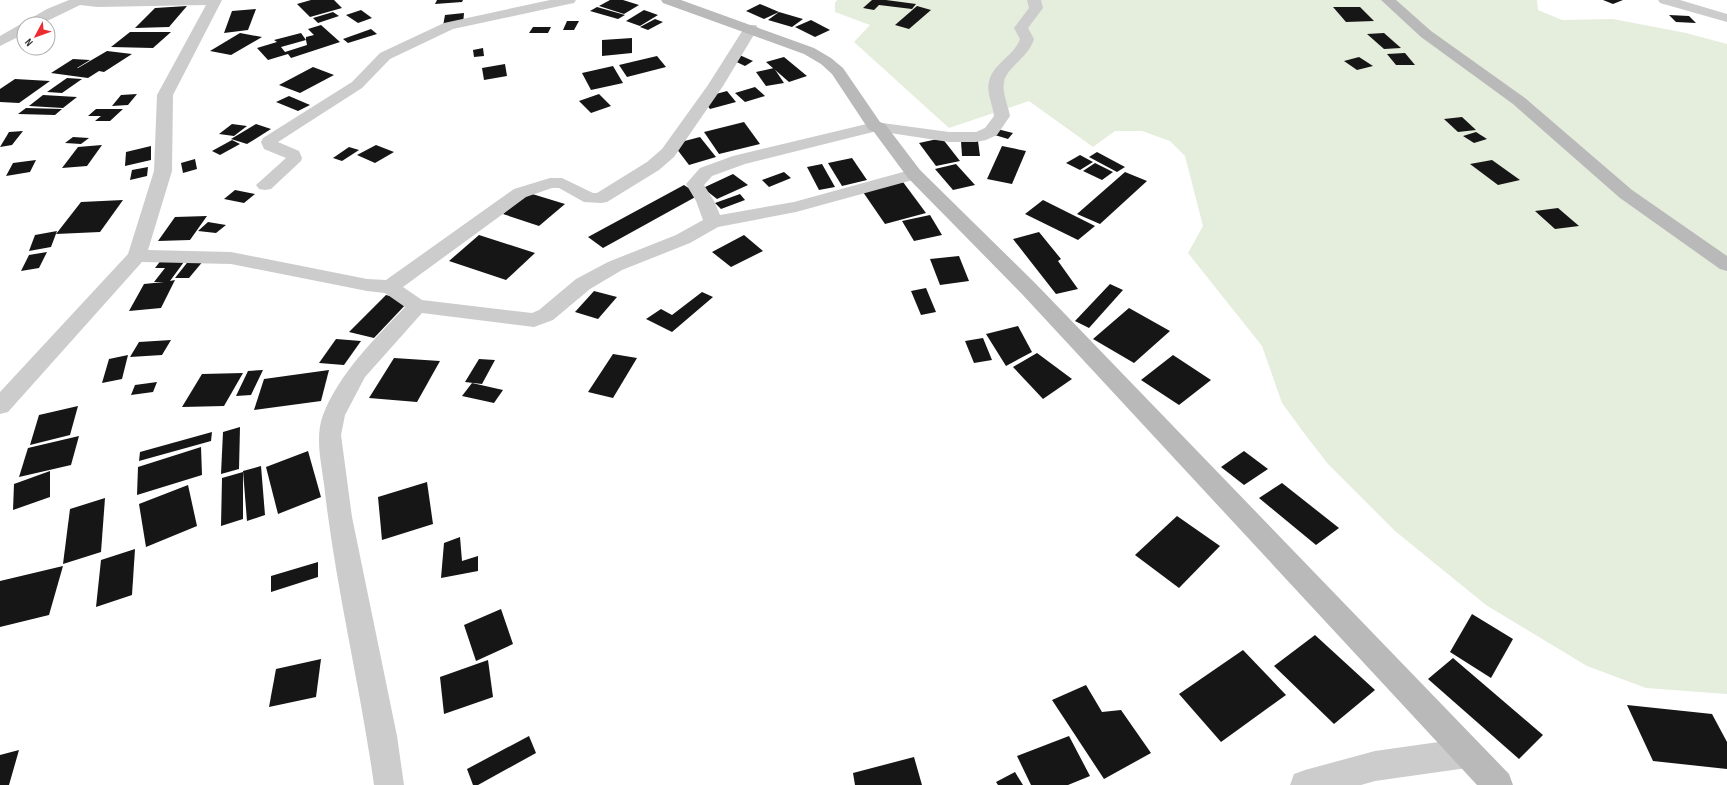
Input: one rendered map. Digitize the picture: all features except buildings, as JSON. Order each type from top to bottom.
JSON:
[{"type":"street","points":[[0,406],[137,256],[163,171],[165,95],[214,0],[97,3],[79,0],[45,16]]},
{"type":"street","points":[[265,185],[293,161],[294,158],[293,155],[270,145],[269,142],[357,85],[366,78],[380,59],[449,26],[569,0]]},
{"type":"street","points":[[668,0],[751,28],[809,51],[826,61],[838,71],[877,127],[914,174],[1028,288],[1498,785]]},
{"type":"street","points":[[713,222],[705,201],[695,184],[706,172],[762,154],[877,127],[957,137],[987,134],[994,128],[1002,116],[996,82],[999,74],[1022,53],[1027,39],[1020,28],[1036,8],[1034,0]]},
{"type":"street","points":[[1388,0],[1426,34],[1518,101],[1626,194],[1727,266]]},
{"type":"street","points":[[1665,0],[1727,18]]},
{"type":"street","points":[[390,287],[520,193],[550,183],[562,183],[590,198],[601,198],[653,166],[668,153],[719,80],[751,28]]},
{"type":"street","points":[[0,42],[16,33]]},
{"type":"street","points":[[137,256],[231,258],[368,285],[390,287],[417,306],[534,320],[546,315],[582,284],[615,266],[683,239],[713,222],[796,207],[914,174]]},
{"type":"street","points":[[389,785],[382,736],[340,516],[330,435],[334,415],[356,372],[417,306]]},
{"type":"street","points":[[1305,785],[1375,766],[1467,753]]},
{"type":"green space","points":[[837,0],[1537,0],[1538,10],[1562,20],[1613,19],[1686,33],[1727,44],[1727,694],[1646,688],[1587,666],[1486,605],[1395,531],[1328,464],[1304,433],[1282,403],[1262,346],[1188,253],[1203,226],[1185,156],[1170,141],[1142,131],[1115,131],[1093,147],[1029,101],[949,128],[854,42],[870,25],[835,12],[835,3]]}]
